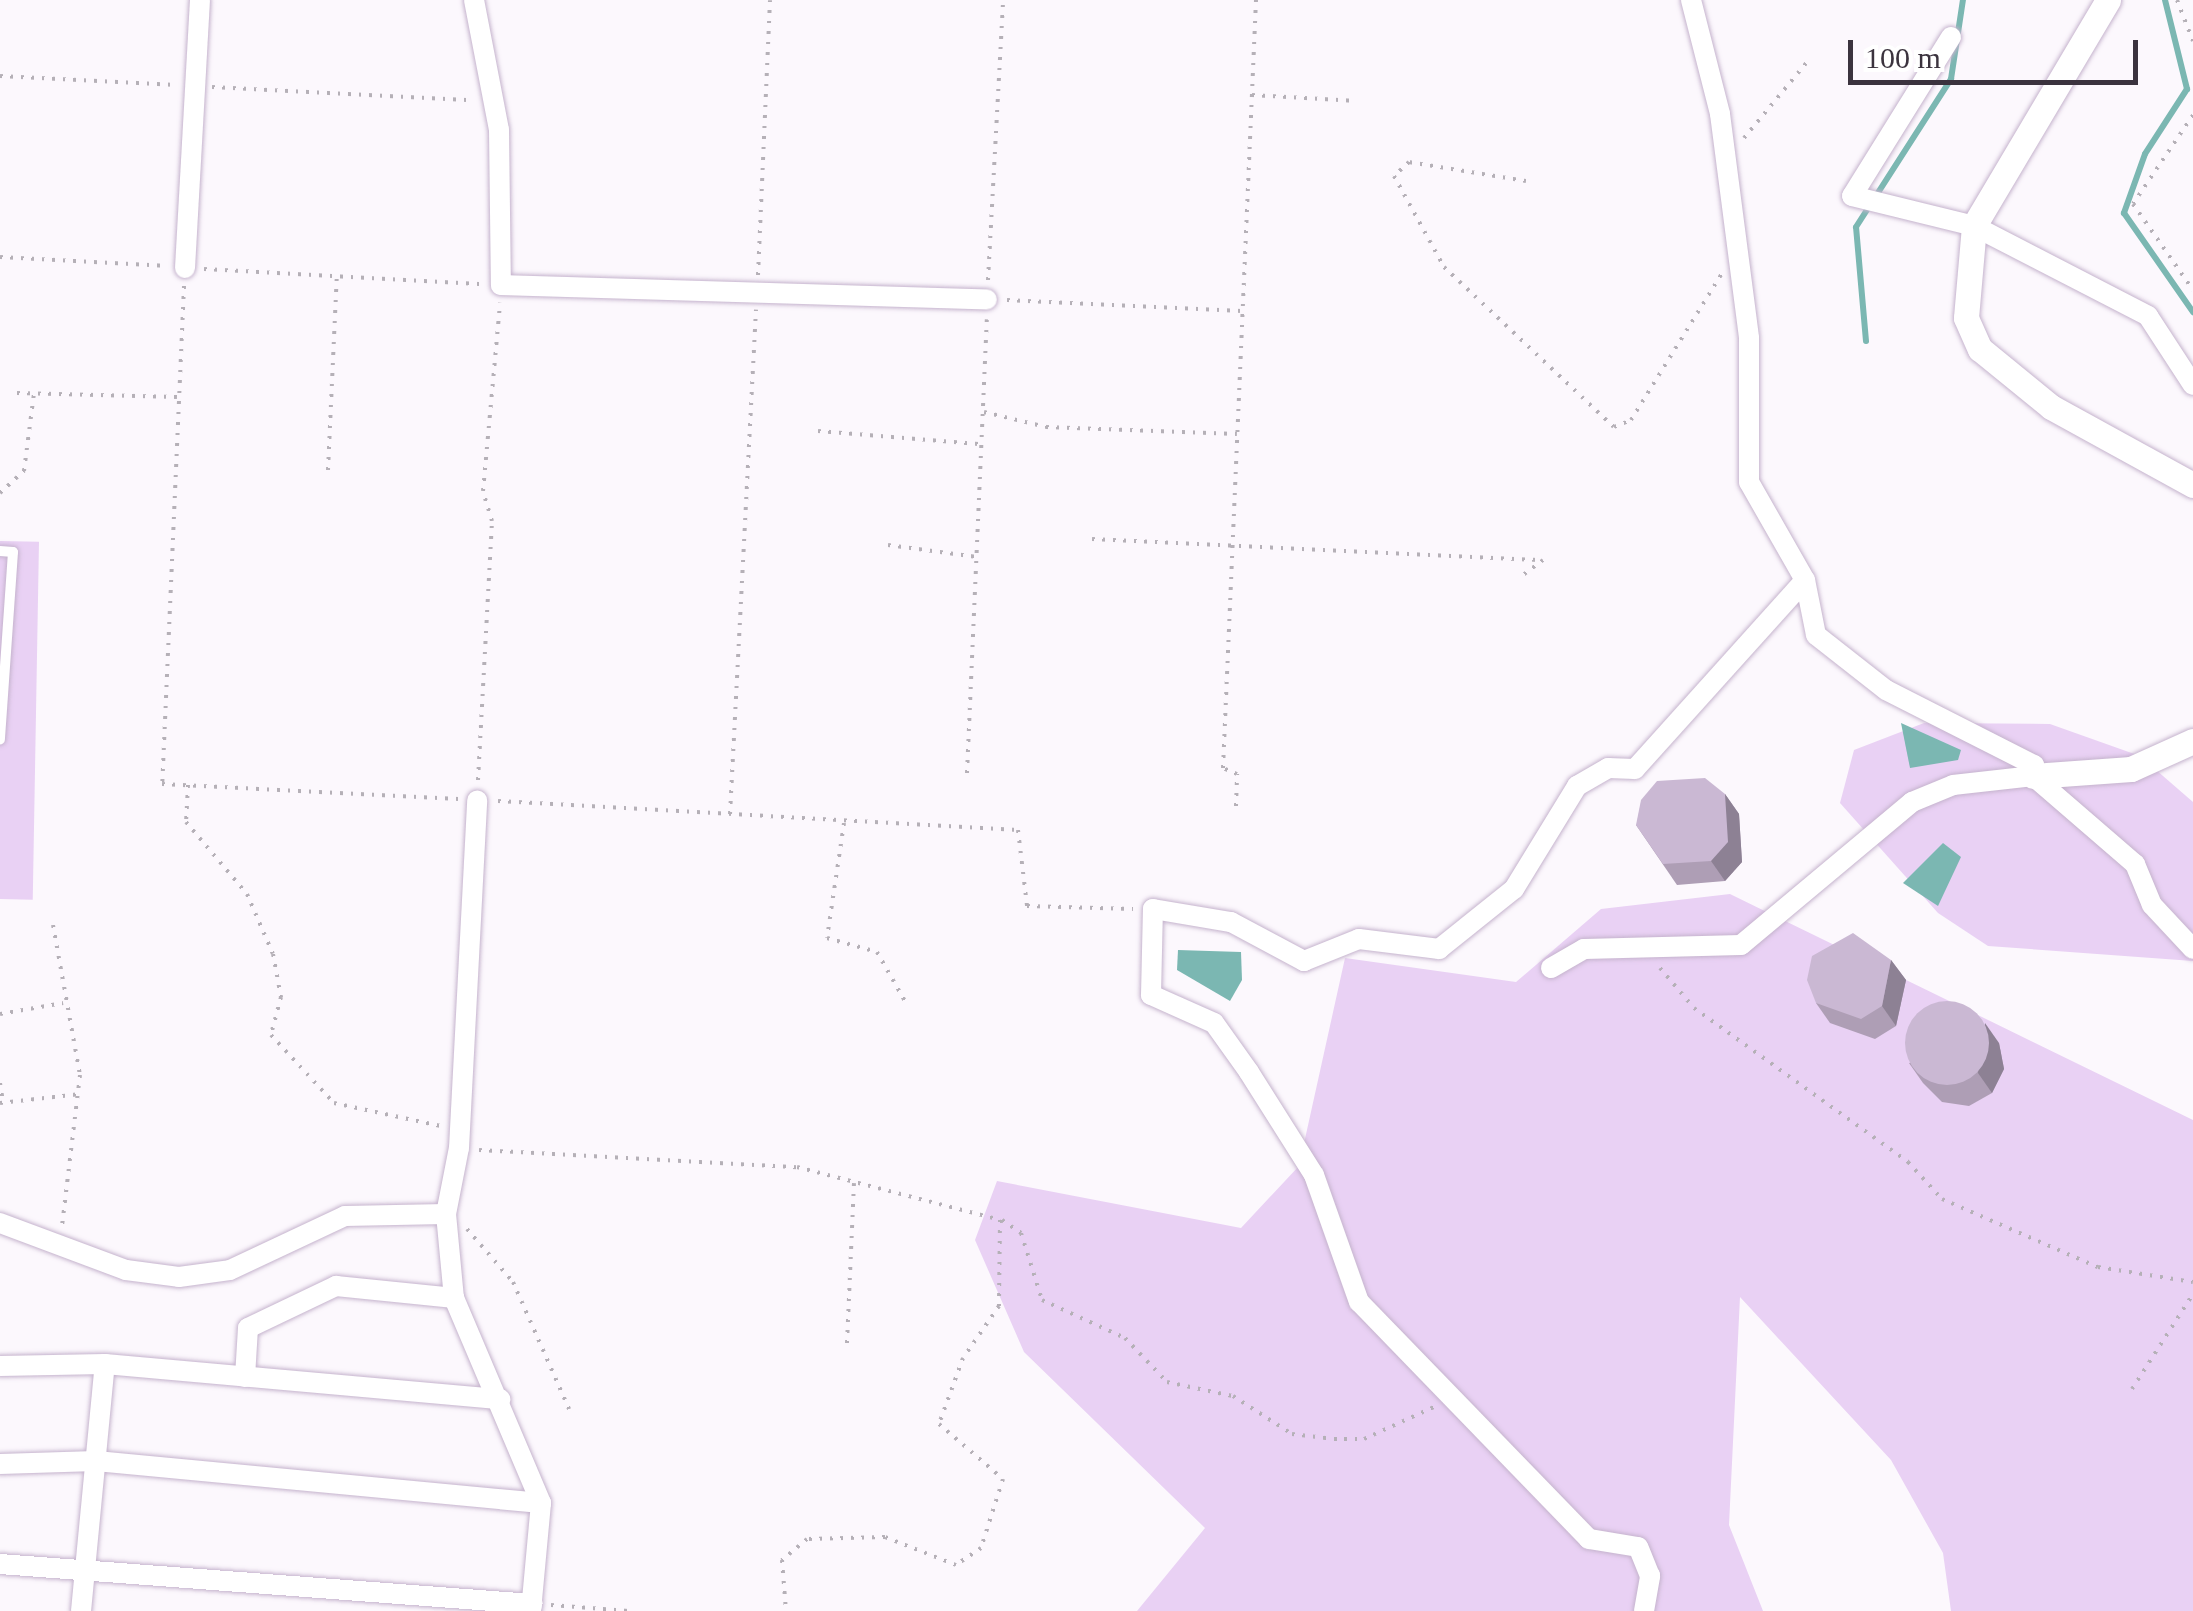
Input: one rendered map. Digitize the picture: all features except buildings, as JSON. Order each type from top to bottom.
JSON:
[{"type":"street","points":[[184,268],[200,0]]},
{"type":"street","points":[[474,0],[496,101],[501,285],[757,295],[988,298]]},
{"type":"street","points":[[1691,0],[1724,154],[1752,371],[1749,482],[1805,580],[1816,635],[1831,651],[2034,764],[2034,776],[2134,864],[2152,904],[2193,949]]},
{"type":"street","points":[[2108,0],[1974,226],[1966,318],[1980,349],[2051,407],[2193,484]]},
{"type":"street","points":[[1951,37],[1864,198],[1974,226],[2148,316],[2193,385]]},
{"type":"street","points":[[1644,1611],[1650,1576],[1638,1547],[1589,1538],[1359,1302],[1314,1176],[1214,1022],[1151,994],[1153,909],[1231,922],[1304,961],[1359,939],[1439,949],[1514,889],[1577,786],[1608,768],[1635,769],[1805,580]]},
{"type":"street","points":[[1550,968],[1584,949],[1661,951],[1741,945],[1912,802],[1953,785],[2132,770],[2193,741]]},
{"type":"street","points":[[0,1564],[86,1564],[538,1606],[541,1504],[500,1399],[454,1298],[450,1220],[460,1138],[477,800]]},
{"type":"street","points":[[0,1223],[57,1239],[126,1270],[208,1276],[345,1216],[450,1220]]},
{"type":"street","points":[[245,1378],[248,1328],[336,1286],[454,1298]]},
{"type":"street","points":[[0,1366],[104,1364],[500,1399]]},
{"type":"street","points":[[80,1611],[104,1364]]},
{"type":"street","points":[[0,1464],[96,1461],[541,1504]]},
{"type":"lane","points":[[0,551],[13,552],[0,740]]},
{"type":"path","points":[[730,814],[770,0]]},
{"type":"path","points":[[967,773],[1003,0]]},
{"type":"path","points":[[1236,806],[1237,774],[1222,768],[1256,0]]},
{"type":"path","points":[[2177,0],[2193,40]]},
{"type":"path","points":[[1724,154],[1808,61]]},
{"type":"path","points":[[0,76],[496,101]]},
{"type":"path","points":[[1252,94],[1357,101]]},
{"type":"path","points":[[2193,114],[2133,204],[2193,290]]},
{"type":"path","points":[[1526,182],[1409,162],[1394,176],[1444,267],[1614,427],[1630,420],[1736,260]]},
{"type":"path","points":[[0,257],[501,285],[482,490],[492,522],[477,800]]},
{"type":"path","points":[[184,268],[162,784],[1018,830],[1027,906],[1153,909]]},
{"type":"path","points":[[328,470],[337,274]]},
{"type":"path","points":[[988,298],[1242,312]]},
{"type":"path","points":[[16,393],[179,397]]},
{"type":"path","points":[[0,493],[24,471],[34,393]]},
{"type":"path","points":[[983,412],[1046,426],[1238,434]]},
{"type":"path","points":[[818,431],[981,444]]},
{"type":"path","points":[[1092,540],[1544,560],[1519,578]]},
{"type":"path","points":[[888,545],[976,556]]},
{"type":"path","points":[[188,785],[186,822],[247,894],[273,954],[281,996],[271,1035],[334,1103],[460,1138],[772,1165],[854,1181],[1000,1220],[1021,1233],[1042,1300],[1098,1322],[1167,1382],[1233,1396],[1292,1434],[1364,1439],[1454,1398]]},
{"type":"path","points":[[845,820],[827,938],[877,952],[905,1001]]},
{"type":"path","points":[[54,926],[80,1094],[57,1239]]},
{"type":"path","points":[[1661,951],[1664,981],[1684,999],[1908,1162],[1942,1199],[2098,1267],[2193,1282]]},
{"type":"path","points":[[0,1014],[63,1003]]},
{"type":"path","points":[[0,1083],[2,1102],[80,1094]]},
{"type":"path","points":[[847,1343],[854,1181]]},
{"type":"path","points":[[450,1220],[470,1230],[513,1282],[570,1409]]},
{"type":"path","points":[[786,1611],[782,1560],[807,1538],[885,1537],[956,1564],[981,1548],[1003,1479],[939,1424],[963,1358],[999,1306],[1000,1220]]},
{"type":"path","points":[[2132,1389],[2193,1294]]},
{"type":"path","points":[[538,1606],[629,1611]]},
{"type":"shaded area","points":[[0,541],[39,542],[33,900],[0,899]]},
{"type":"shaded area","points":[[1901,723],[1961,750],[1958,760],[1910,768]]},
{"type":"shaded area","points":[[1924,723],[2050,724],[2140,756],[2193,802],[2193,961],[1988,946],[1938,913],[1840,803],[1854,750]]},
{"type":"shaded area","points":[[1943,843],[1961,857],[1938,906],[1903,883]]},
{"type":"shaded area","points":[[1730,894],[2193,1120],[2193,1611],[1951,1611],[1943,1553],[1891,1460],[1740,1297],[1729,1525],[1763,1611],[1137,1611],[1205,1528],[1024,1352],[975,1240],[997,1181],[1241,1228],[1299,1166],[1345,958],[1516,982],[1601,909]]},
{"type":"shaded area","points":[[1178,950],[1241,952],[1242,980],[1230,1001],[1177,970]]},
{"type":"waterway","points":[[1866,341],[1856,227],[1951,79],[1963,0]]},
{"type":"waterway","points":[[2165,0],[2187,89],[2145,154],[2124,213],[2193,312]]}]
